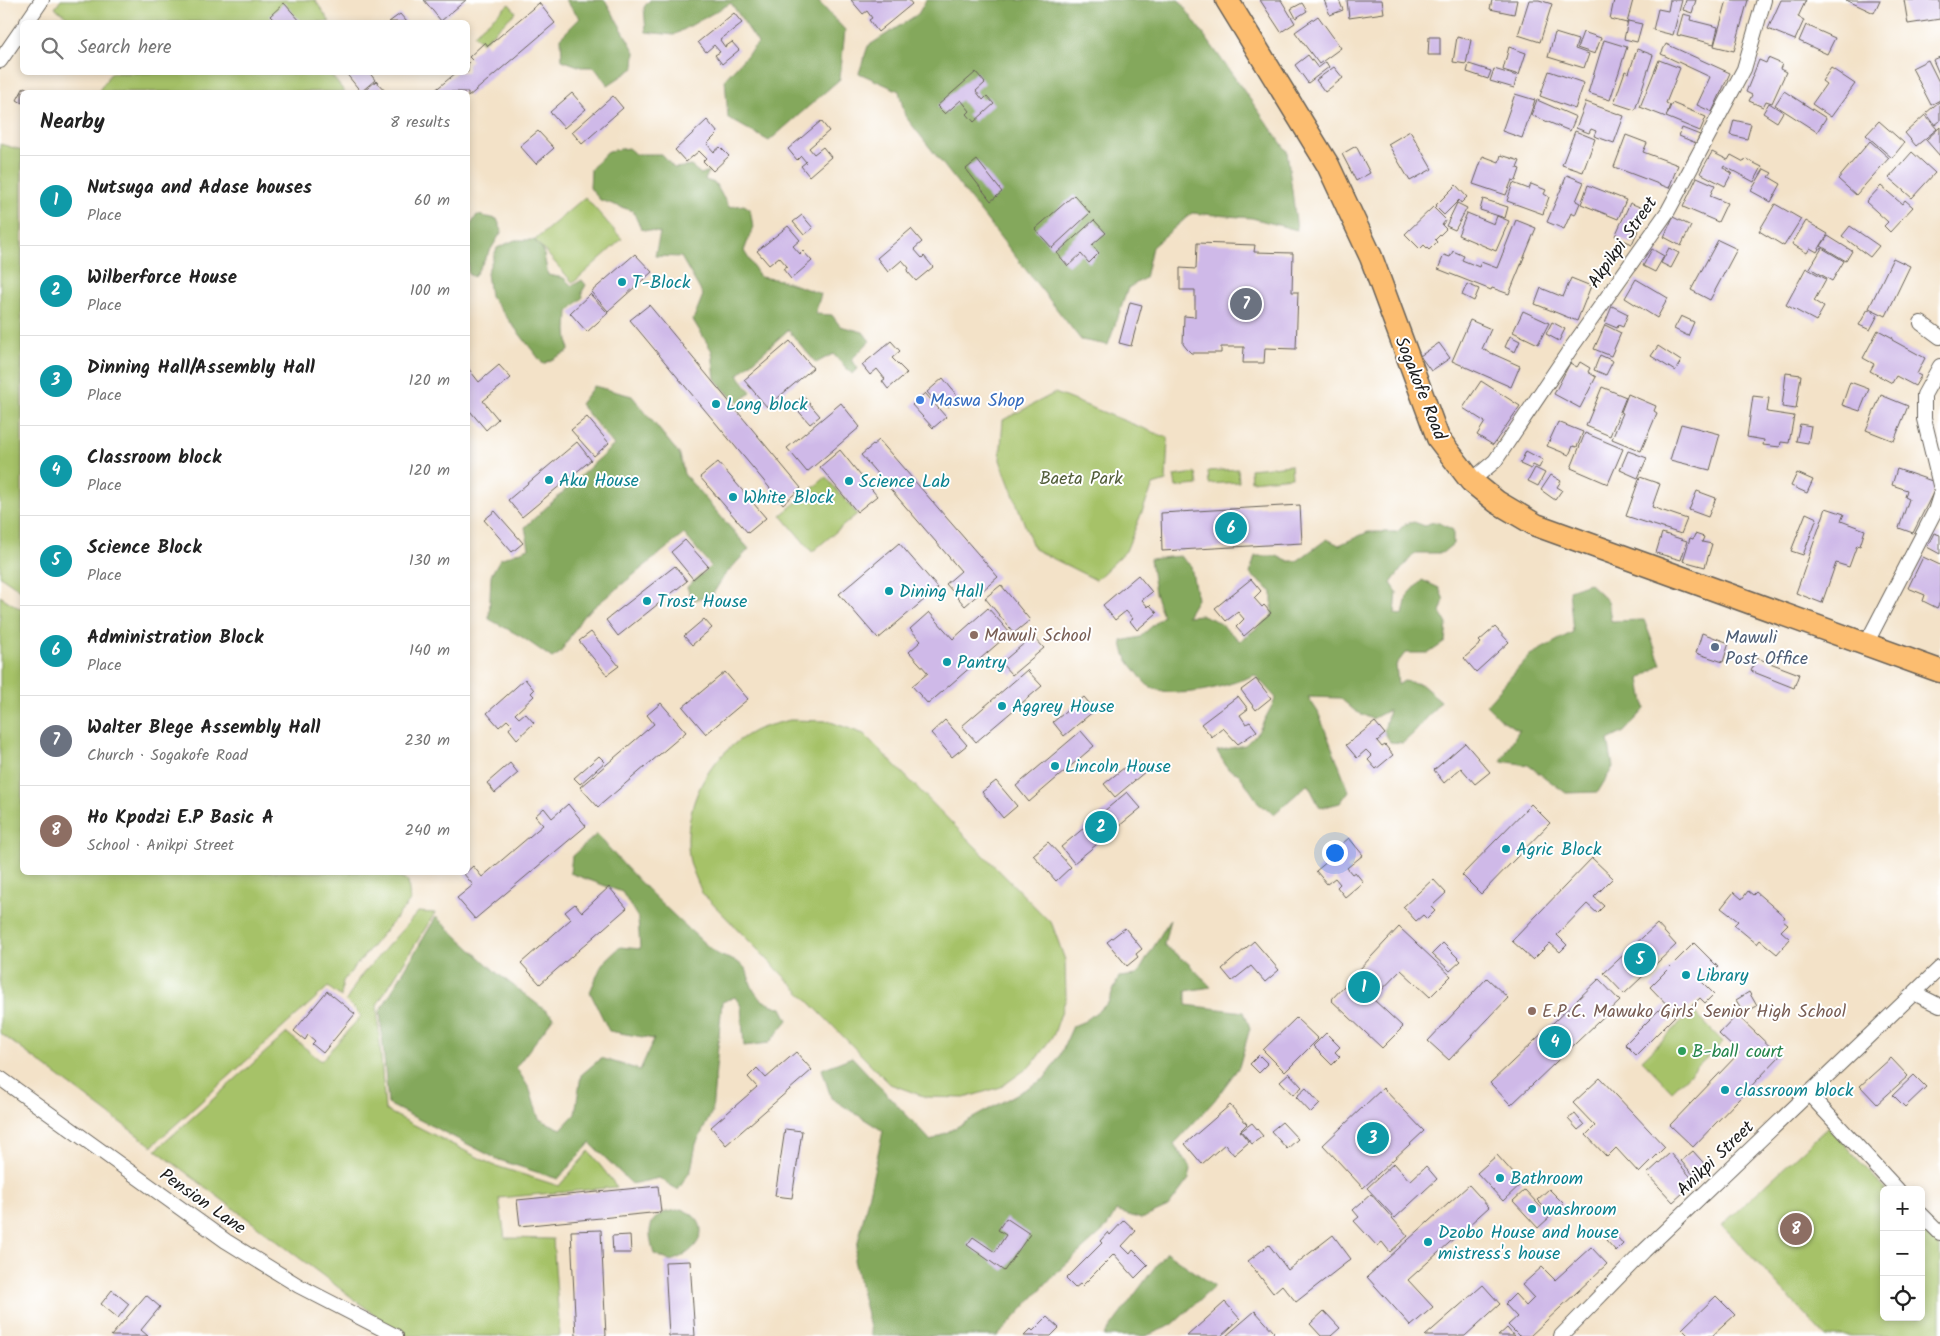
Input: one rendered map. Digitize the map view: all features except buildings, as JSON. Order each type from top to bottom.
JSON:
[{"type":"main road","name":"Sogakofe Road","points":[[1227,0],[1328,165],[1371,257],[1438,438],[1471,481],[1497,502],[1536,525],[1940,671]]},
{"type":"street","points":[[28,20],[42,0]]},
{"type":"street","name":"Akpikpi Street","points":[[1471,481],[1495,461],[1568,351],[1668,211],[1744,69],[1764,0]]},
{"type":"street","points":[[0,61],[20,32]]},
{"type":"street","points":[[1920,323],[1940,337]]},
{"type":"street","points":[[1940,366],[1924,395],[1924,420],[1940,484]]},
{"type":"street","points":[[1866,644],[1935,511],[1940,495]]},
{"type":"street","name":"Anikpi Street","points":[[1560,1336],[1644,1251],[1940,968]]},
{"type":"street","points":[[1914,993],[1940,1006]]},
{"type":"street","name":"Pension Lane","points":[[0,1078],[226,1241],[299,1286],[396,1336]]},
{"type":"street","points":[[1809,1094],[1894,1186]]},
{"type":"street","points":[[1925,1218],[1940,1232]]},
{"type":"green space","points":[[61,0],[315,0],[329,20],[72,20],[55,8]]},
{"type":"green space","points":[[565,0],[605,0],[635,52],[634,68],[608,85],[594,67],[581,67],[562,60],[561,37],[580,18]]},
{"type":"green space","points":[[650,0],[817,0],[845,30],[840,79],[769,141],[728,118],[725,79],[758,43],[731,3],[674,35],[646,32],[644,7]]},
{"type":"green space","points":[[926,0],[1179,0],[1287,151],[1297,230],[1252,218],[1192,213],[1152,247],[1145,278],[1128,288],[1108,345],[1081,340],[905,116],[899,91],[859,73],[868,46],[918,14]]},
{"type":"green space","points":[[509,4],[516,12],[482,43],[474,34]]},
{"type":"green space","points":[[110,75],[331,75],[343,90],[99,90]]},
{"type":"green space","points":[[0,144],[20,149],[20,590],[0,576]]},
{"type":"green space","points":[[628,148],[635,154],[661,154],[674,168],[691,166],[701,174],[709,171],[705,180],[715,183],[729,207],[744,205],[750,209],[753,227],[744,251],[760,277],[781,280],[821,294],[815,314],[832,315],[840,326],[863,332],[870,341],[851,360],[858,368],[852,374],[833,354],[816,363],[788,330],[738,375],[751,392],[740,402],[732,398],[715,379],[712,351],[693,320],[703,295],[681,257],[655,256],[660,233],[641,229],[633,211],[600,200],[590,188],[591,169],[608,151]]},
{"type":"green space","points":[[585,197],[622,239],[573,283],[535,240]]},
{"type":"green space","points":[[477,215],[497,219],[502,231],[474,277],[470,275],[470,226]]},
{"type":"green space","points":[[515,240],[534,240],[543,250],[548,275],[564,278],[572,286],[582,280],[586,285],[582,292],[583,297],[568,312],[569,351],[543,364],[490,296],[487,273],[497,248]]},
{"type":"green space","points":[[594,386],[632,396],[680,455],[684,474],[749,549],[724,576],[711,597],[692,600],[687,587],[711,566],[684,534],[583,616],[560,653],[552,658],[522,637],[489,619],[491,575],[500,559],[529,548],[525,527],[614,445],[580,404]]},
{"type":"green space","name":"Baeta Park","points":[[1055,393],[1168,438],[1166,481],[1153,485],[1126,551],[1096,580],[1034,549],[1000,460],[1003,420]]},
{"type":"green space","points":[[1291,465],[1292,477],[1251,481],[1250,469]]},
{"type":"green space","points":[[1238,469],[1239,482],[1209,484],[1208,471]]},
{"type":"green space","points":[[1196,473],[1198,485],[1176,487],[1174,476]]},
{"type":"green space","points":[[826,477],[857,514],[812,552],[781,515]]},
{"type":"green space","points":[[1414,522],[1425,526],[1436,522],[1453,530],[1453,544],[1442,553],[1415,553],[1403,567],[1391,583],[1397,592],[1395,614],[1403,615],[1407,596],[1422,580],[1439,588],[1444,600],[1440,612],[1447,624],[1445,642],[1429,653],[1405,653],[1396,665],[1398,685],[1404,681],[1421,684],[1441,701],[1415,732],[1403,743],[1390,742],[1384,731],[1389,710],[1372,719],[1355,711],[1340,698],[1308,697],[1318,712],[1349,791],[1340,803],[1320,808],[1308,784],[1274,814],[1260,805],[1239,774],[1228,769],[1217,751],[1245,745],[1258,732],[1276,698],[1255,675],[1217,688],[1174,693],[1161,691],[1147,685],[1126,658],[1122,641],[1140,637],[1163,616],[1155,593],[1150,559],[1180,556],[1191,566],[1197,599],[1187,616],[1202,615],[1217,621],[1240,641],[1272,616],[1272,592],[1250,574],[1255,556],[1277,556],[1287,561],[1297,561],[1327,539],[1339,545],[1368,532],[1397,532],[1405,524]]},
{"type":"green space","points":[[1589,583],[1608,601],[1611,621],[1644,620],[1661,664],[1640,679],[1645,709],[1624,732],[1608,740],[1613,767],[1598,792],[1566,793],[1528,765],[1501,761],[1519,730],[1500,719],[1486,705],[1530,655],[1573,632],[1569,590]]},
{"type":"green space","points":[[0,596],[20,609],[20,875],[391,875],[408,881],[410,901],[343,981],[341,997],[328,987],[152,1146],[0,1033]]},
{"type":"green space","points":[[790,720],[828,721],[864,734],[1052,924],[1065,960],[1066,998],[1054,1034],[1032,1065],[1001,1087],[964,1098],[926,1097],[890,1084],[702,893],[690,862],[688,838],[694,801],[702,784],[711,768],[738,741],[758,729]]},
{"type":"green space","points":[[597,834],[638,880],[713,951],[743,966],[756,994],[767,1003],[782,1008],[788,1020],[769,1043],[744,1046],[741,1006],[735,997],[722,1002],[712,1112],[696,1144],[691,1170],[678,1190],[659,1178],[632,1184],[590,1143],[558,1179],[499,1160],[388,1104],[380,1011],[436,917],[497,973],[554,1017],[516,1067],[530,1090],[539,1119],[561,1129],[575,1114],[581,1075],[601,1058],[640,1070],[654,1039],[609,1031],[590,992],[602,964],[620,947],[640,949],[638,918],[622,892],[570,873],[572,856]]},
{"type":"green space","points":[[418,912],[435,913],[377,1005],[385,1110],[493,1165],[559,1186],[589,1151],[617,1187],[499,1198],[505,1238],[553,1239],[560,1336],[403,1336],[156,1150],[287,1033],[321,1061],[361,1016],[346,1001],[359,978]]},
{"type":"green space","points":[[1170,919],[1164,945],[1188,963],[1211,987],[1186,991],[1186,1005],[1244,1012],[1250,1028],[1239,1067],[1214,1101],[1174,1144],[1191,1169],[1189,1179],[1168,1207],[1141,1219],[1116,1211],[1107,1227],[1052,1277],[998,1336],[872,1336],[854,1260],[883,1131],[831,1098],[822,1069],[852,1057],[931,1141],[1044,1079],[1059,1057],[1073,1026],[1085,1021],[1108,1003],[1119,977],[1137,975]]},
{"type":"green space","name":"B-ball court","points":[[1693,1011],[1723,1042],[1672,1091],[1642,1060]]},
{"type":"green space","points":[[1828,1127],[1882,1186],[1880,1186],[1880,1321],[1925,1321],[1925,1231],[1940,1247],[1940,1336],[1825,1336],[1722,1225]]},
{"type":"green space","points":[[681,1209],[692,1215],[699,1222],[701,1229],[700,1237],[696,1245],[689,1251],[670,1261],[654,1254],[650,1238],[651,1227],[656,1218],[661,1214]]},
{"type":"green space","points":[[1166,1252],[1215,1286],[1172,1325],[1146,1336],[1104,1336]]},
{"type":"place","name":"T-Block","points":[[622,282]]},
{"type":"place","name":"Walter Blege Assembly Hall","points":[[1246,304]]},
{"type":"place","name":"Maswa Shop","points":[[920,400]]},
{"type":"place","name":"Long block","points":[[716,404]]},
{"type":"place","name":"Aku House","points":[[549,480]]},
{"type":"place","name":"Science Lab","points":[[849,481]]},
{"type":"place","name":"White Block","points":[[733,497]]},
{"type":"place","name":"Administration Block","points":[[1231,528]]},
{"type":"place","name":"Dining Hall","points":[[889,591]]},
{"type":"place","name":"Trost House","points":[[647,601]]},
{"type":"place","name":"Mawuli School","points":[[974,635]]},
{"type":"place","name":"Mawuli Post Office","points":[[1715,647]]},
{"type":"place","name":"Pantry","points":[[947,662]]},
{"type":"place","name":"Aggrey House","points":[[1002,706]]},
{"type":"place","name":"Lincoln House","points":[[1055,766]]},
{"type":"place","name":"Wilberforce House","points":[[1101,827]]},
{"type":"place","name":"Agric Block","points":[[1506,849]]},
{"type":"place","name":"Science Block","points":[[1640,959]]},
{"type":"place","name":"Library","points":[[1686,975]]},
{"type":"place","name":"Nutsuga and Adase houses","points":[[1364,987]]},
{"type":"place","name":"E.P.C. Mawuko Girls' Senior High School","points":[[1532,1011]]},
{"type":"place","name":"Classroom block","points":[[1555,1042]]},
{"type":"place","name":"B-ball court","points":[[1682,1051]]},
{"type":"place","name":"classroom block","points":[[1725,1090]]},
{"type":"place","name":"Dinning Hall/Assembly Hall","points":[[1373,1138]]},
{"type":"place","name":"Bathroom","points":[[1500,1178]]},
{"type":"place","name":"washroom","points":[[1532,1209]]},
{"type":"place","name":"Ho Kpodzi E.P Basic A","points":[[1796,1229]]},
{"type":"place","name":"Dzobo House and house mistress's house","points":[[1428,1242]]}]
